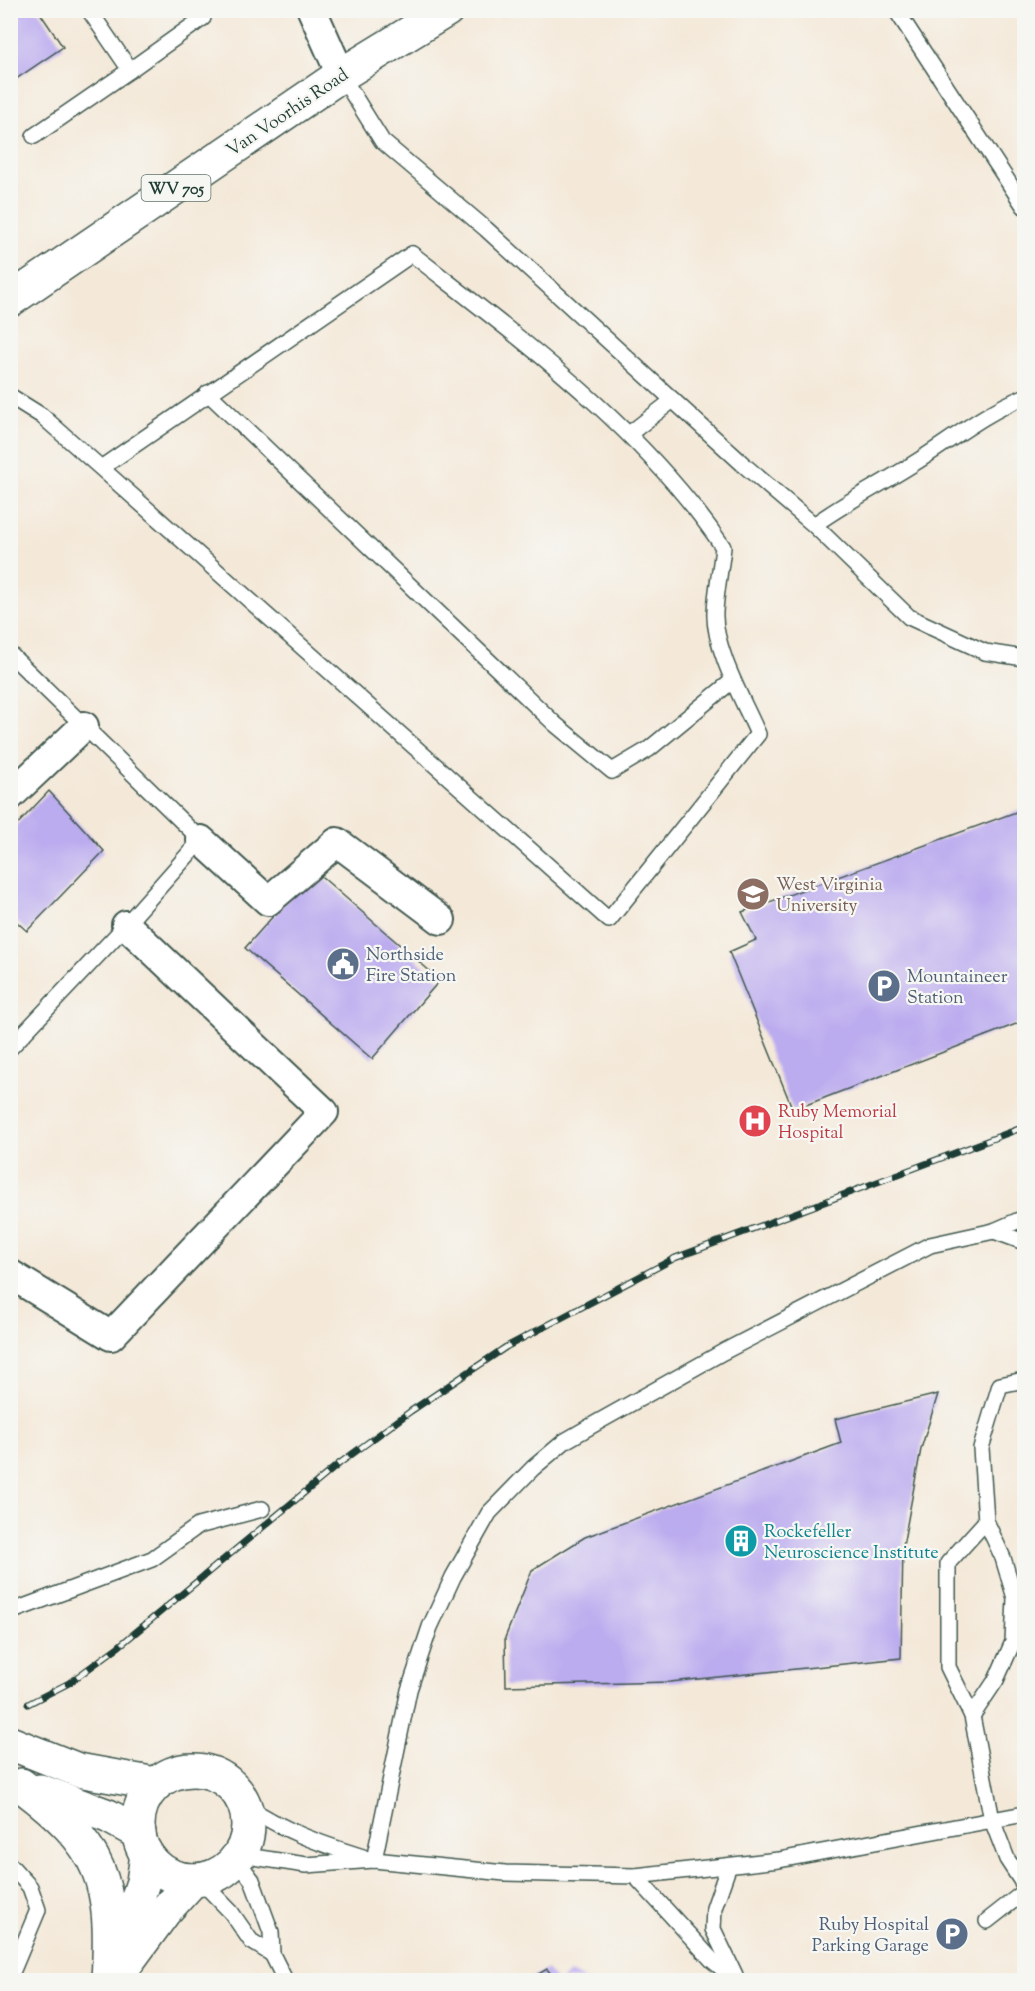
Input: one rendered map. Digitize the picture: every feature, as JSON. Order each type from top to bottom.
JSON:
[{"type":"street","points":[[312,10],[341,75]]},
{"type":"street","name":"Van Voorhis Road","points":[[10,300],[341,75],[447,10]]},
{"type":"street","points":[[10,796],[84,726]]},
{"type":"street","points":[[201,840],[268,901],[337,842],[441,920]]},
{"type":"street","points":[[10,1274],[111,1336],[324,1112],[126,925]]},
{"type":"street","points":[[10,1743],[78,1770],[156,1784]]},
{"type":"street","points":[[16,1783],[108,1816],[143,1844],[159,1868],[175,1877],[196,1880],[211,1877],[228,1869],[238,1857],[247,1838],[249,1820],[245,1804],[234,1787],[219,1776],[202,1770],[184,1770],[167,1776],[156,1784],[142,1802],[138,1820],[143,1844],[143,1882],[110,1980]]},
{"type":"street","points":[[16,1783],[56,1811],[98,1865],[106,1889],[110,1936],[110,1980]]},
{"type":"street","points":[[110,1980],[164,1912],[196,1880]]},
{"type":"lane","points":[[89,10],[130,70]]},
{"type":"lane","points":[[34,136],[203,18],[198,10]]},
{"type":"lane","points":[[896,10],[1024,206]]},
{"type":"lane","points":[[341,75],[382,141],[486,230],[814,525],[909,617],[985,652],[1024,658]]},
{"type":"lane","points":[[10,396],[42,416],[609,920],[758,734],[732,681],[715,614],[723,547],[704,519],[628,434],[514,334],[412,254],[101,468]]},
{"type":"lane","points":[[208,393],[555,724],[612,771],[649,749],[732,681]]},
{"type":"lane","points":[[814,525],[850,499],[881,484],[1002,406],[1024,397]]},
{"type":"lane","points":[[628,434],[674,400]]},
{"type":"lane","points":[[10,654],[201,840],[126,925],[10,1048]]},
{"type":"lane","points":[[374,1860],[409,1690],[430,1627],[453,1577],[489,1513],[533,1468],[566,1441],[723,1352],[930,1245],[994,1232],[1024,1218]]},
{"type":"lane","points":[[994,1232],[1024,1242]]},
{"type":"lane","points":[[972,1716],[996,1680],[1013,1642],[1015,1598],[1003,1558],[986,1521],[981,1448],[1000,1385],[1024,1380]]},
{"type":"lane","points":[[10,1612],[152,1559],[198,1526],[262,1509]]},
{"type":"lane","points":[[986,1521],[948,1563],[948,1667],[972,1716],[992,1820],[1007,1859],[1024,1885]]},
{"type":"lane","points":[[245,1804],[276,1825],[309,1841],[374,1860]]},
{"type":"lane","points":[[238,1857],[306,1865],[374,1860],[505,1873],[635,1876],[728,1868],[1024,1814]]},
{"type":"lane","points":[[238,1857],[252,1880],[271,1932],[272,1954],[285,1980]]},
{"type":"lane","points":[[10,1865],[30,1887],[38,1910],[10,1977]]},
{"type":"lane","points":[[728,1868],[714,1908],[713,1929],[736,1980]]},
{"type":"lane","points":[[635,1876],[712,1959],[736,1980]]},
{"type":"lane","points":[[196,1880],[231,1912],[251,1941],[272,1954]]},
{"type":"lane","points":[[987,1921],[1024,1893]]},
{"type":"building","points":[[10,10],[38,10],[63,47],[10,83]]},
{"type":"building","points":[[49,791],[104,851],[27,931],[10,916],[10,832]]},
{"type":"building","name":"Mountaineer Station","points":[[1024,809],[1024,1021],[793,1110],[729,952],[756,940],[742,912]]},
{"type":"building","name":"Northside Fire Station","points":[[314,870],[440,980],[372,1059],[245,948]]},
{"type":"building","name":"Rockefeller Neuroscience Institute","points":[[938,1394],[921,1449],[903,1546],[901,1658],[670,1682],[506,1686],[505,1638],[532,1570],[585,1537],[841,1443],[835,1419]]},
{"type":"building","points":[[547,1969],[556,1980],[528,1980]]},
{"type":"building","points":[[570,1973],[585,1980],[561,1980]]},
{"type":"railway","points":[[28,1704],[69,1683],[118,1647],[340,1463],[411,1411],[506,1347],[675,1258],[1024,1127]]},
{"type":"place","name":"West Virginia University","points":[[753,894]]},
{"type":"place","name":"Northside Fire Station","points":[[343,964]]},
{"type":"place","name":"Mountaineer Station","points":[[884,986]]},
{"type":"place","name":"Ruby Memorial Hospital","points":[[755,1121]]},
{"type":"place","name":"Rockefeller Neuroscience Institute","points":[[741,1541]]},
{"type":"place","name":"Ruby Hospital Parking Garage","points":[[952,1934]]}]
